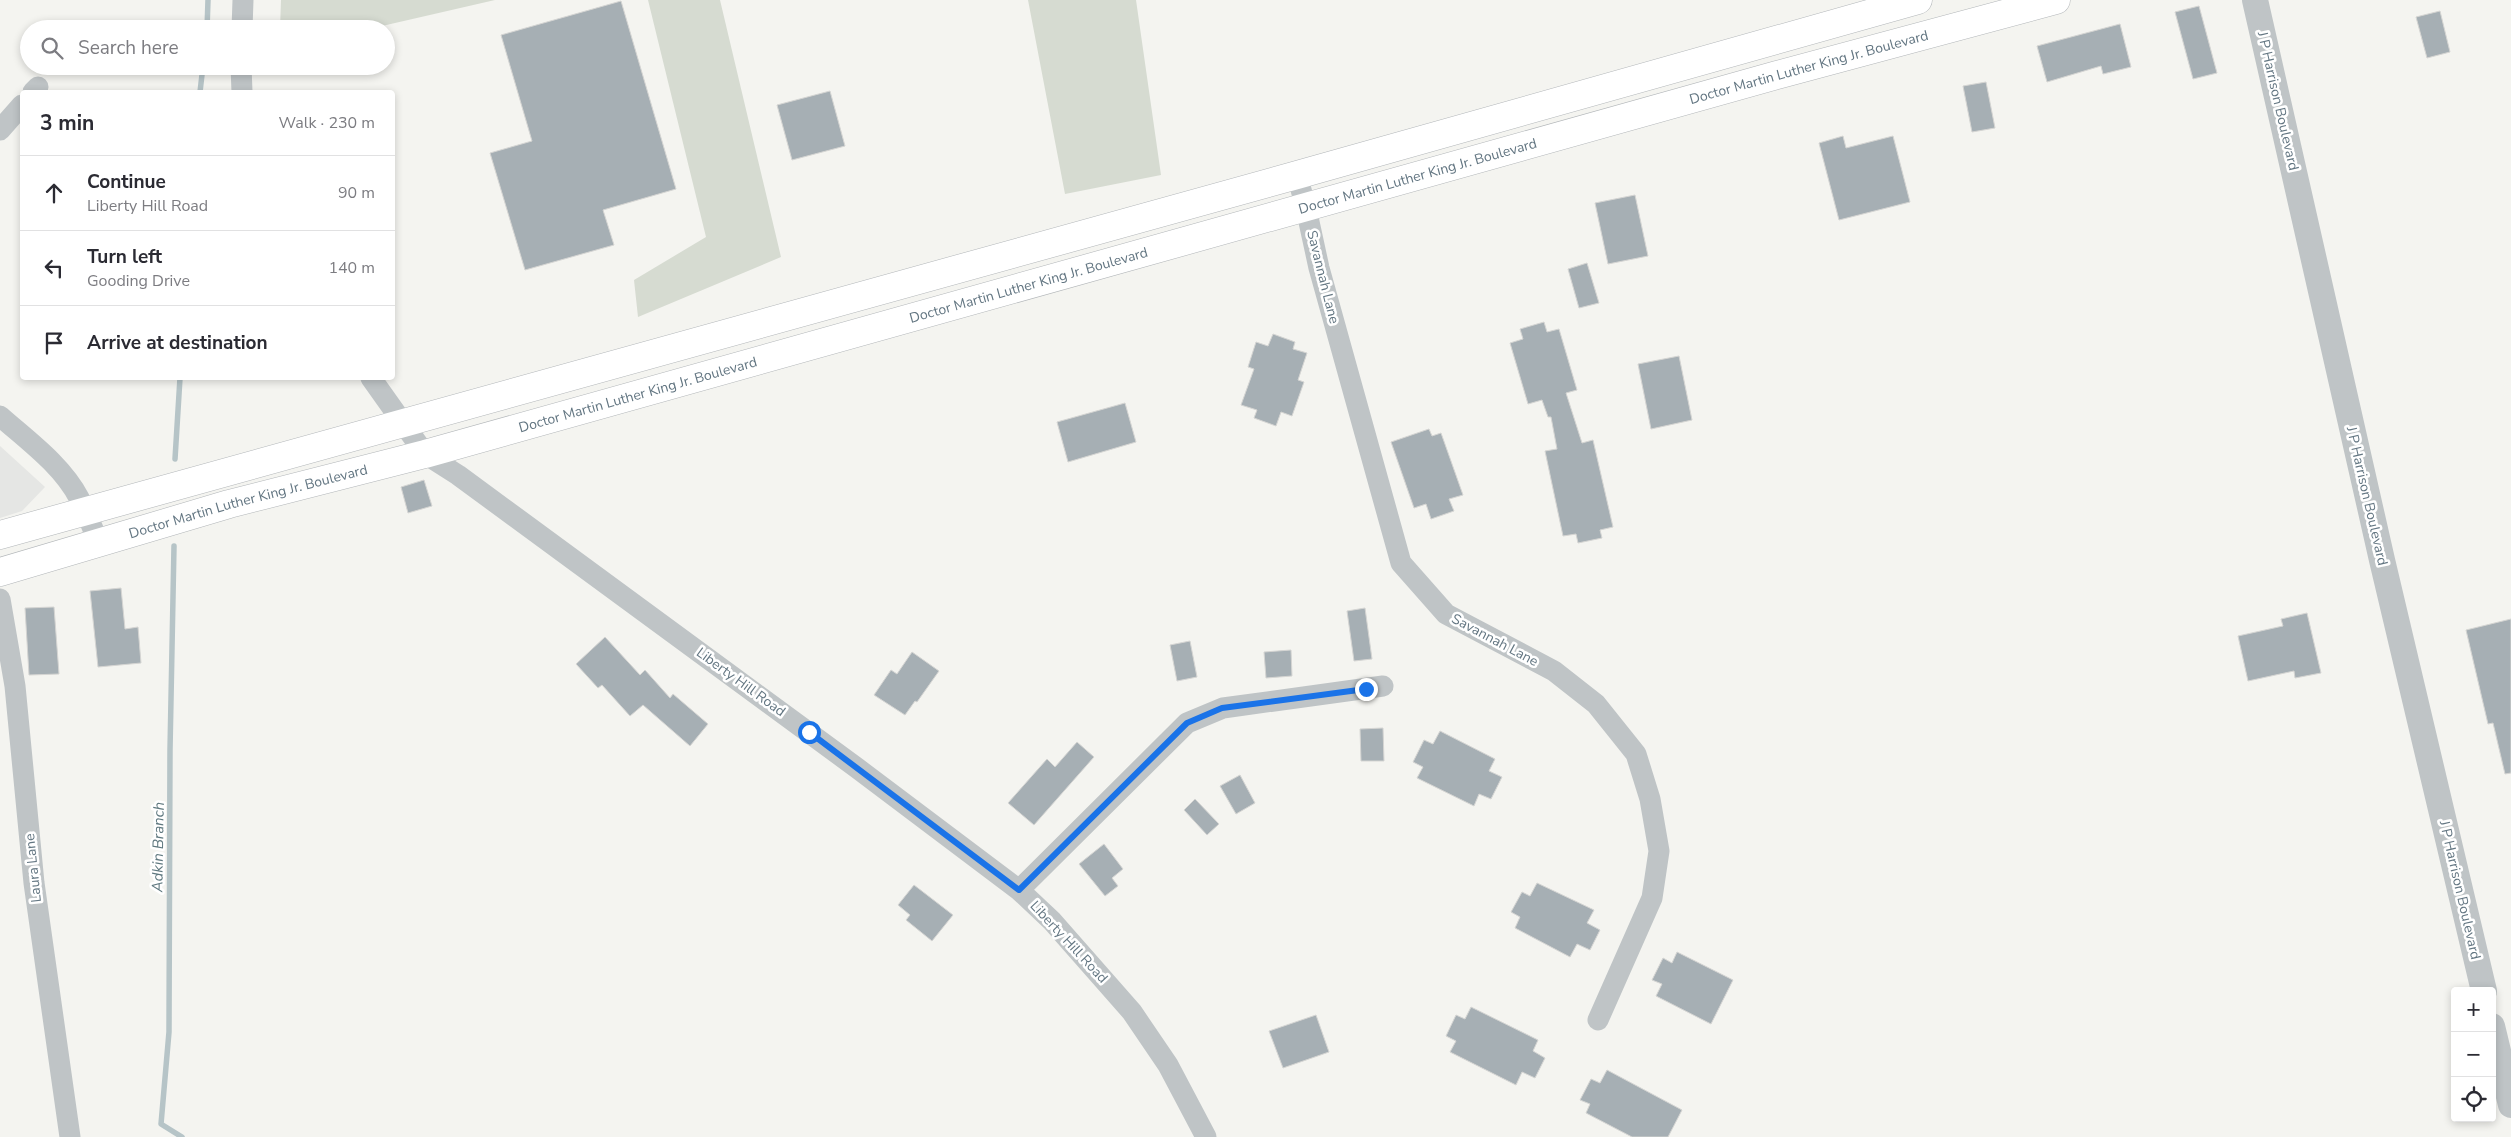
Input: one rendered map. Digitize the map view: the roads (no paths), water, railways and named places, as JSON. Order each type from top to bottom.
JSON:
[{"type":"highway","points":[[0,535],[1297,175],[1918,0]]},
{"type":"highway","name":"Doctor Martin Luther King Jr. Boulevard","points":[[0,572],[100,544],[229,504],[425,454],[1777,76],[2056,0]]},
{"type":"street","points":[[242,20],[243,0]]},
{"type":"street","name":"J P Harrison Boulevard","points":[[2255,0],[2380,550],[2483,987]]},
{"type":"street","points":[[241,75],[242,90]]},
{"type":"street","points":[[0,130],[20,107]]},
{"type":"street","name":"Savannah Lane","points":[[1297,175],[1319,268],[1401,563],[1446,614],[1554,671],[1589,699],[1636,754],[1650,798],[1659,851],[1652,898],[1598,1020]]},
{"type":"street","points":[[371,380],[425,454]]},
{"type":"street","points":[[0,416],[62,475],[78,496],[100,544]]},
{"type":"street","name":"Liberty Hill Road","points":[[425,454],[458,475],[857,768],[1019,890],[1059,928],[1132,1012],[1168,1065],[1206,1137]]},
{"type":"street","name":"Laura Lane","points":[[0,599],[8,688],[70,1137]]},
{"type":"street","points":[[1019,890],[1187,723],[1222,708],[1384,686]]},
{"type":"street","points":[[2493,1032],[2511,1105]]},
{"type":"waterway","name":"Adkin Branch","points":[[207,20],[208,0]]},
{"type":"waterway","name":"Adkin Branch","points":[[200,90],[202,75]]},
{"type":"waterway","name":"Adkin Branch","points":[[175,459],[180,380]]},
{"type":"waterway","name":"Adkin Branch","points":[[174,546],[170,750],[169,1032],[161,1124],[182,1137]]}]
